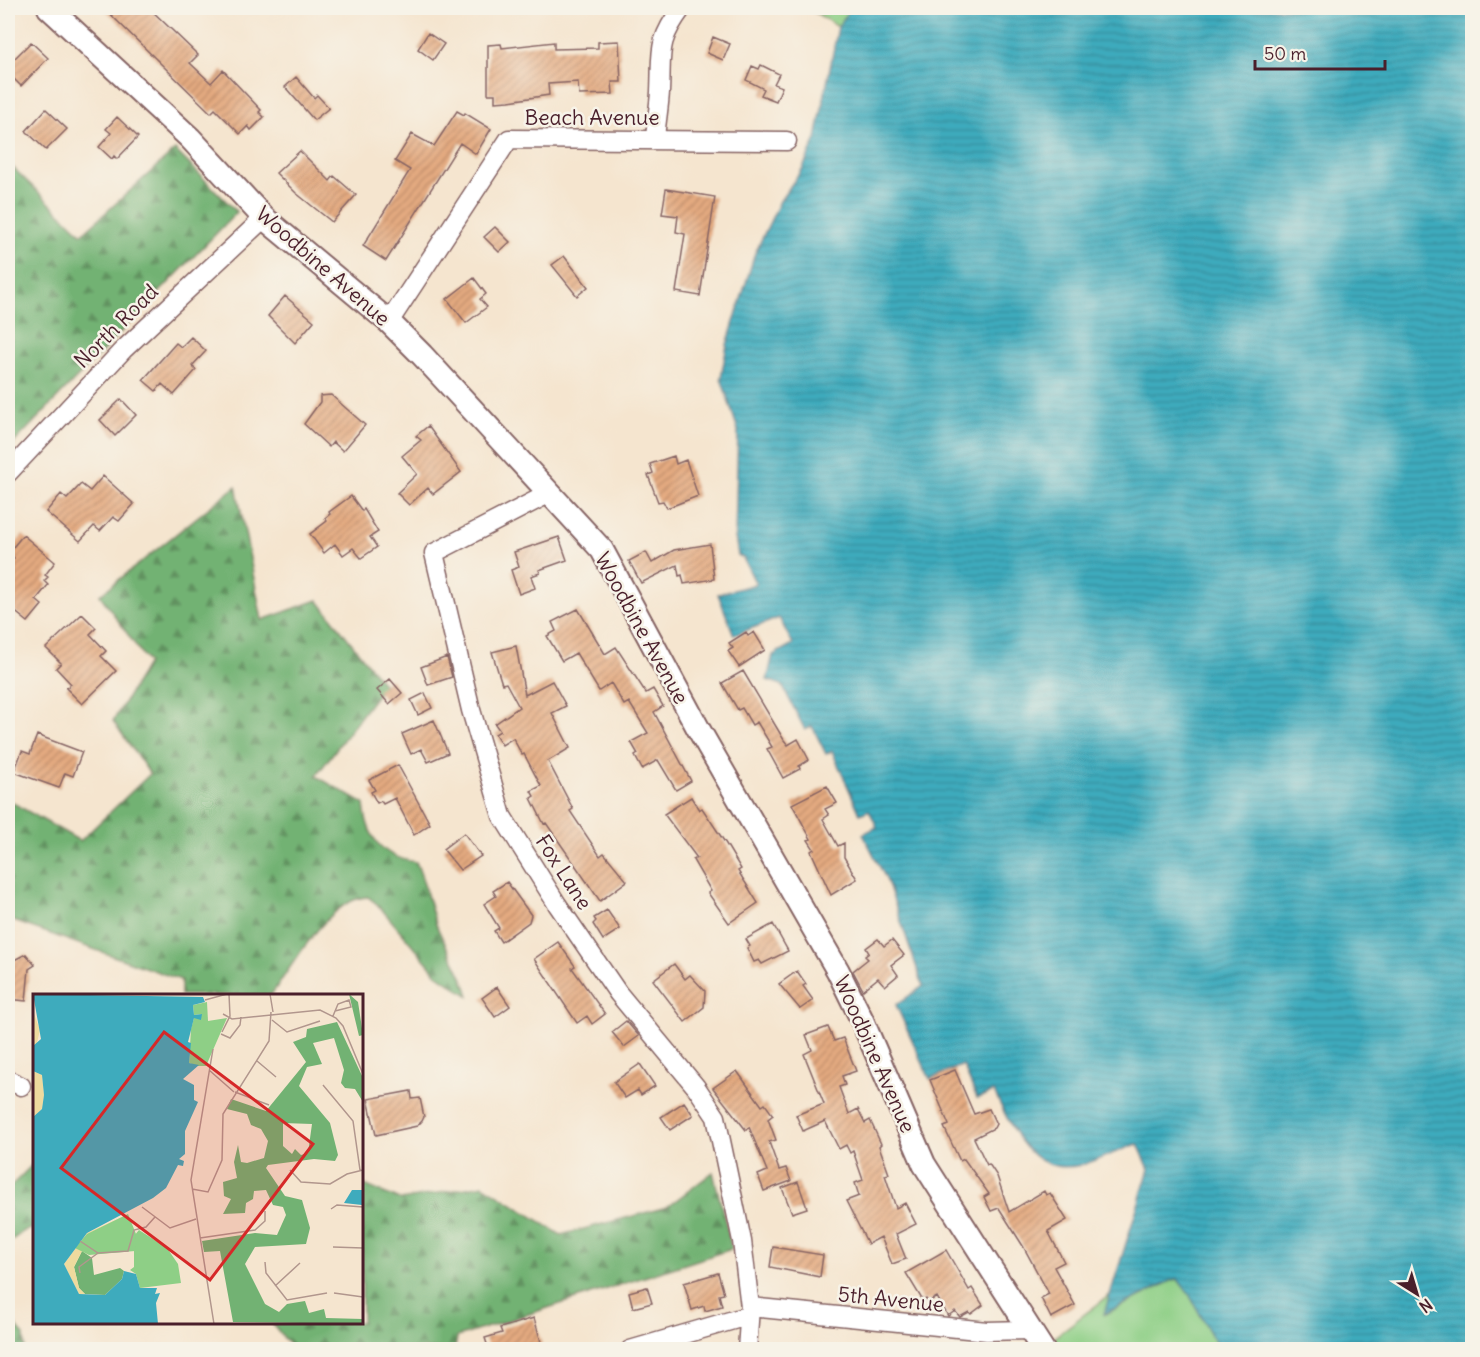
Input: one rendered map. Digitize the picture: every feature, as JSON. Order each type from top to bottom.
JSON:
[{"type":"main road","name":"Woodbine Avenue","points":[[49,8],[190,138],[264,218],[389,322],[436,369],[602,550],[699,730],[838,970],[924,1164],[1043,1350]]},
{"type":"street","points":[[655,139],[660,91],[659,56],[665,33],[682,8]]},
{"type":"street","name":"Beach Avenue","points":[[389,322],[509,139],[787,141]]},
{"type":"street","name":"North Road","points":[[8,473],[123,350],[264,218]]},
{"type":"street","name":"Fox Lane","points":[[550,494],[434,553],[471,710],[502,816],[557,904],[618,993],[696,1088],[716,1118],[742,1241],[748,1312]]},
{"type":"street","points":[[747,1350],[748,1312]]},
{"type":"street","name":"5th Avenue","points":[[630,1350],[748,1312],[987,1331],[1029,1330]]},
{"type":"green space","points":[[808,8],[851,8],[838,27]]},
{"type":"green space","points":[[175,150],[237,212],[8,449],[8,163],[82,234]]},
{"type":"green space","points":[[236,486],[262,620],[318,600],[384,685],[316,776],[364,804],[369,827],[378,844],[394,856],[416,862],[438,929],[459,970],[469,996],[438,975],[377,904],[368,897],[354,900],[340,908],[326,921],[272,994],[181,994],[181,980],[8,919],[8,800],[80,841],[150,774],[113,721],[148,663],[100,595]]},
{"type":"green space","points":[[33,1164],[33,1228],[24,1231],[8,1243],[8,1189]]},
{"type":"green space","points":[[713,1172],[732,1249],[457,1337],[455,1349],[289,1349],[291,1347],[273,1324],[363,1324],[363,1184],[401,1200],[483,1185],[561,1235],[667,1207]]},
{"type":"green space","points":[[1177,1278],[1189,1294],[1219,1349],[1059,1349],[1052,1339],[1110,1295],[1105,1314]]},
{"type":"green space","points":[[8,1317],[24,1335],[25,1349],[8,1349]]},
{"type":"water","points":[[851,8],[1472,8],[1472,1349],[1219,1349],[1189,1294],[1177,1278],[1104,1314],[1149,1169],[1138,1144],[1081,1165],[1063,1167],[1049,1164],[1036,1157],[1016,1135],[994,1092],[977,1098],[963,1065],[930,1079],[896,1005],[923,986],[887,881],[863,834],[877,827],[869,810],[860,814],[832,751],[826,754],[812,726],[805,730],[782,685],[767,680],[773,655],[793,644],[779,618],[734,635],[718,594],[756,584],[743,558],[738,555],[735,537],[738,430],[721,378],[727,345],[755,253],[780,201],[803,168],[816,139],[838,27]]},
{"type":"building","points":[[104,8],[149,8],[198,55],[190,63],[211,83],[223,70],[261,110],[259,112],[264,117],[251,130],[248,126],[240,134],[215,109],[211,113]]},
{"type":"building","points":[[428,33],[444,44],[433,60],[418,49]]},
{"type":"building","points":[[713,37],[730,44],[723,60],[707,53]]},
{"type":"building","points":[[619,41],[621,82],[612,82],[613,94],[579,95],[578,82],[548,84],[549,95],[509,101],[495,102],[495,94],[488,94],[488,45],[501,44],[502,48],[554,42],[554,49],[598,48],[598,42]]},
{"type":"building","points":[[31,42],[48,58],[21,86],[8,73],[8,65]]},
{"type":"building","points":[[761,65],[779,74],[774,84],[782,87],[776,101],[761,95],[764,89],[746,80],[752,66],[759,69]]},
{"type":"building","points":[[296,77],[314,98],[317,95],[329,108],[314,120],[285,87]]},
{"type":"building","points":[[46,109],[67,129],[46,150],[26,131]]},
{"type":"building","points":[[457,111],[464,115],[465,113],[491,129],[476,154],[460,143],[386,261],[363,246],[410,170],[395,161],[412,134],[434,146]]},
{"type":"building","points":[[117,117],[138,137],[117,159],[114,156],[112,159],[99,147],[111,133],[106,129]]},
{"type":"building","points":[[300,151],[330,181],[334,176],[356,195],[332,222],[296,193],[276,173]]},
{"type":"building","points":[[666,189],[715,197],[700,296],[676,292],[685,234],[676,232],[678,216],[662,214]]},
{"type":"building","points":[[495,227],[510,242],[499,252],[484,237]]},
{"type":"building","points":[[564,256],[588,287],[577,296],[552,265]]},
{"type":"building","points":[[474,278],[486,294],[480,299],[487,307],[466,323],[447,299]]},
{"type":"building","points":[[285,296],[314,321],[295,343],[268,316]]},
{"type":"building","points":[[191,337],[206,351],[192,366],[196,370],[174,395],[162,384],[156,391],[143,380],[176,343],[181,347]]},
{"type":"building","points":[[331,395],[365,425],[343,451],[333,442],[329,447],[304,424],[320,402],[320,396]]},
{"type":"building","points":[[121,399],[136,415],[115,436],[100,420]]},
{"type":"building","points":[[428,426],[461,472],[433,494],[428,488],[409,505],[397,493],[417,474],[402,456],[421,440],[416,436]]},
{"type":"building","points":[[674,456],[676,464],[686,460],[698,496],[667,508],[663,501],[658,502],[648,475],[653,473],[650,464]]},
{"type":"building","points":[[103,476],[134,504],[119,521],[113,517],[100,531],[94,526],[80,541],[46,512],[61,494],[67,499],[81,484],[90,491]]},
{"type":"building","points":[[351,496],[362,511],[364,509],[378,532],[370,537],[377,547],[361,558],[353,548],[343,555],[335,544],[324,553],[310,534],[327,521],[325,518],[330,514],[329,512]]},
{"type":"building","points":[[23,535],[55,562],[45,575],[48,577],[44,581],[48,585],[36,600],[42,605],[28,622],[8,606],[8,566],[14,558],[9,552]]},
{"type":"building","points":[[559,537],[567,560],[539,570],[540,573],[531,576],[535,588],[519,594],[511,570],[519,567],[514,552]]},
{"type":"building","points":[[710,544],[714,579],[684,584],[682,575],[679,576],[677,565],[641,583],[629,561],[646,552],[652,563],[674,550]]},
{"type":"building","points":[[578,609],[605,654],[616,647],[646,693],[653,689],[663,706],[654,712],[691,781],[676,790],[658,760],[642,769],[635,756],[638,754],[631,742],[648,733],[629,702],[624,705],[611,683],[599,691],[576,653],[562,661],[547,636],[556,631],[552,622]]},
{"type":"building","points":[[82,614],[96,628],[90,634],[106,651],[101,656],[116,671],[82,704],[66,688],[71,684],[56,668],[61,663],[46,648]]},
{"type":"building","points":[[746,632],[748,636],[754,632],[765,650],[739,667],[728,651],[733,648],[729,643]]},
{"type":"building","points":[[516,646],[525,695],[552,681],[566,706],[552,713],[570,748],[548,761],[573,809],[570,811],[600,856],[604,853],[627,881],[600,901],[546,823],[544,824],[531,798],[534,796],[531,791],[541,786],[524,754],[522,755],[513,738],[502,745],[495,734],[500,731],[495,724],[519,707],[506,683],[502,684],[492,652]]},
{"type":"building","points":[[447,657],[452,677],[428,685],[421,667]]},
{"type":"building","points":[[743,671],[784,740],[788,745],[798,739],[809,760],[799,766],[800,769],[783,778],[767,749],[772,747],[757,722],[752,725],[742,708],[738,710],[722,683]]},
{"type":"building","points":[[390,679],[402,693],[389,704],[377,690]]},
{"type":"building","points":[[425,693],[432,708],[418,715],[411,700]]},
{"type":"building","points":[[434,720],[448,753],[428,762],[421,749],[411,754],[402,734]]},
{"type":"building","points":[[37,735],[82,752],[73,776],[65,773],[59,788],[14,772],[22,751],[30,754]]},
{"type":"building","points":[[398,765],[430,824],[414,835],[395,798],[383,804],[381,801],[377,803],[371,792],[375,790],[369,780]]},
{"type":"building","points":[[827,786],[837,803],[825,809],[829,815],[823,819],[838,846],[844,843],[844,857],[857,879],[831,895],[811,851],[814,849],[808,840],[811,839],[792,804]]},
{"type":"building","points":[[691,797],[699,810],[702,808],[726,844],[741,869],[738,871],[758,903],[729,923],[708,893],[711,891],[693,860],[697,858],[664,814]]},
{"type":"building","points":[[464,833],[481,856],[460,870],[443,849]]},
{"type":"building","points":[[507,882],[531,915],[529,922],[501,942],[494,931],[499,928],[484,904],[496,896],[493,891]]},
{"type":"building","points":[[607,910],[620,929],[603,940],[593,924],[596,921],[594,918]]},
{"type":"building","points":[[773,924],[788,951],[762,964],[759,960],[754,962],[747,948],[750,946],[746,939]]},
{"type":"building","points":[[878,939],[884,946],[892,940],[904,955],[891,965],[898,975],[885,986],[878,978],[863,990],[853,971],[868,959],[865,956],[869,953],[866,948]]},
{"type":"building","points":[[558,942],[575,966],[572,968],[605,1014],[592,1024],[587,1016],[577,1023],[534,959]]},
{"type":"building","points":[[26,954],[35,965],[29,969],[26,1001],[8,999],[8,963]]},
{"type":"building","points":[[674,964],[685,979],[690,975],[705,991],[704,1007],[685,1022],[653,980]]},
{"type":"building","points":[[797,971],[806,984],[803,986],[813,1000],[800,1009],[779,984]]},
{"type":"building","points":[[497,987],[510,1006],[495,1017],[482,998]]},
{"type":"building","points":[[626,1021],[639,1036],[624,1047],[612,1032]]},
{"type":"building","points":[[828,1027],[834,1041],[843,1038],[856,1071],[842,1076],[845,1085],[839,1087],[849,1114],[858,1109],[865,1123],[870,1120],[881,1144],[879,1146],[889,1174],[885,1175],[896,1208],[905,1203],[916,1224],[896,1234],[906,1259],[892,1264],[881,1237],[868,1244],[846,1201],[859,1196],[855,1183],[863,1180],[853,1151],[850,1153],[846,1145],[839,1149],[825,1121],[803,1131],[796,1115],[824,1104],[804,1054],[812,1050],[806,1035]]},
{"type":"building","points":[[640,1064],[655,1086],[641,1095],[638,1090],[625,1098],[614,1082]]},
{"type":"building","points":[[955,1070],[974,1114],[989,1109],[996,1124],[994,1128],[974,1138],[987,1165],[989,1164],[997,1176],[1009,1212],[1044,1191],[1046,1195],[1050,1193],[1067,1220],[1048,1231],[1064,1262],[1054,1267],[1075,1305],[1051,1318],[1041,1298],[1049,1294],[1023,1246],[999,1208],[991,1211],[984,1197],[989,1194],[964,1159],[960,1161],[944,1127],[949,1125],[930,1080]]},
{"type":"building","points":[[737,1071],[762,1106],[765,1104],[773,1115],[768,1119],[776,1140],[769,1142],[779,1170],[786,1168],[791,1181],[764,1191],[758,1175],[767,1171],[749,1127],[746,1130],[713,1088]]},
{"type":"building","points":[[411,1091],[412,1099],[420,1098],[424,1117],[422,1121],[417,1126],[376,1135],[368,1099]]},
{"type":"building","points":[[684,1102],[693,1115],[670,1130],[661,1117]]},
{"type":"building","points":[[798,1182],[807,1208],[792,1213],[782,1188]]},
{"type":"building","points":[[773,1247],[823,1255],[820,1277],[770,1267]]},
{"type":"building","points":[[946,1250],[969,1290],[972,1288],[983,1305],[971,1314],[969,1312],[960,1317],[955,1311],[948,1316],[937,1297],[928,1302],[926,1299],[923,1301],[906,1273]]},
{"type":"building","points":[[718,1273],[724,1294],[719,1295],[722,1306],[705,1311],[704,1306],[692,1310],[684,1283]]},
{"type":"building","points":[[647,1287],[652,1303],[633,1308],[629,1292]]},
{"type":"building","points":[[534,1318],[542,1345],[525,1350],[489,1350],[485,1338],[502,1333],[500,1328]]}]
